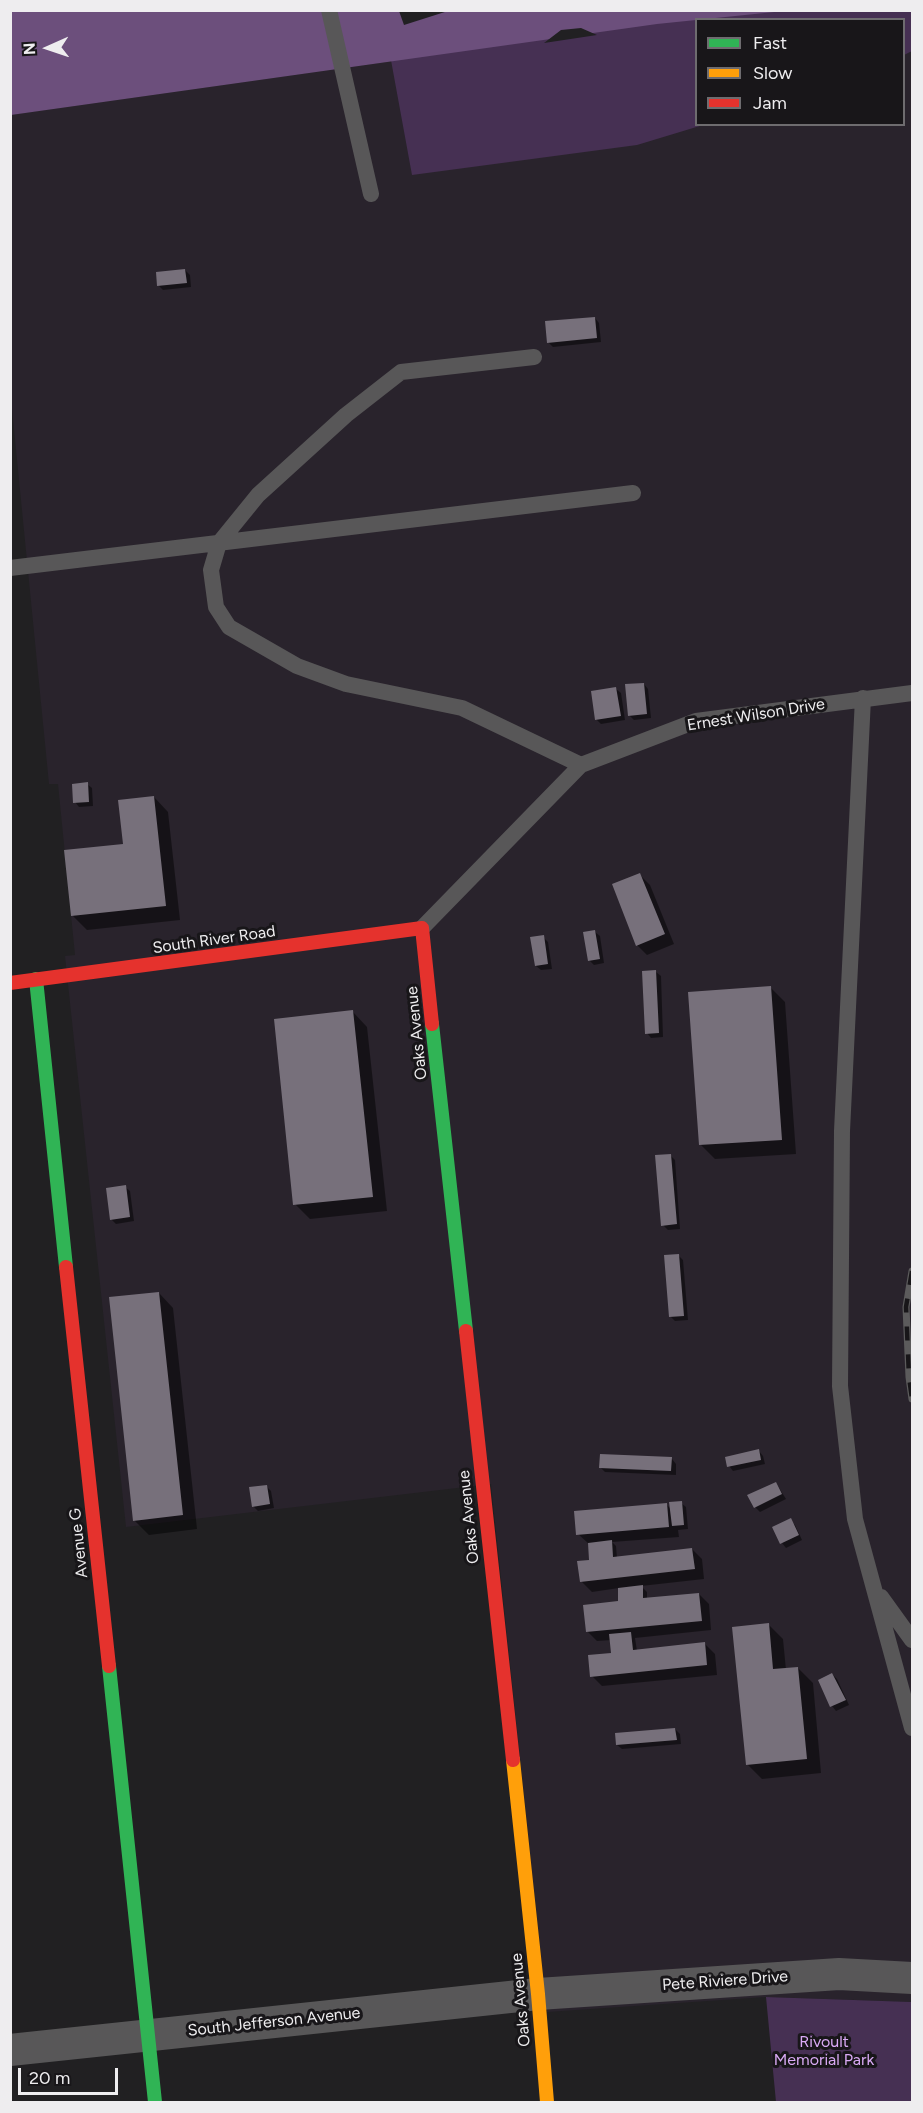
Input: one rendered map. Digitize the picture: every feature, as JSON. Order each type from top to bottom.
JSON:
[{"type":"street","name":"South River Road","points":[[10,982],[171,963],[422,928]]},
{"type":"street","name":"Oaks Avenue","points":[[422,928],[538,1994],[547,2103]]},
{"type":"street","name":"Avenue G","points":[[36,979],[155,2103]]},
{"type":"street","name":"Pete Riviere Drive","points":[[538,1994],[839,1974],[912,1978]]},
{"type":"street","name":"South Jefferson Avenue","points":[[10,2050],[538,1994]]},
{"type":"lane","points":[[329,10],[371,194]]},
{"type":"lane","points":[[534,357],[401,372],[346,415],[258,495],[219,543],[211,570],[216,607],[229,627],[297,666],[346,684],[462,708],[581,765]]},
{"type":"lane","points":[[10,568],[633,493]]},
{"type":"lane","name":"Ernest Wilson Drive","points":[[422,928],[581,765],[696,721],[912,693]]},
{"type":"lane","points":[[863,698],[842,1131],[840,1386],[855,1519],[912,1728]]},
{"type":"lane","points":[[874,1587],[912,1640]]},
{"type":"shaded area","points":[[784,10],[912,11],[912,2002],[766,1997],[547,2012],[491,1484],[126,1527],[65,956],[75,955],[58,784],[49,784],[11,399],[10,115],[657,24],[695,126],[905,126],[905,18]]},
{"type":"shaded area","points":[[10,11],[784,11],[695,18],[695,20],[11,115]]},
{"type":"green space","points":[[382,11],[912,11],[912,51],[905,54],[905,18],[695,18],[695,126],[700,126],[637,145],[412,175]]},
{"type":"green space","name":"Rivoult Memorial Park","points":[[766,1997],[912,2002],[912,2102],[776,2102]]},
{"type":"pier","points":[[399,10],[448,11],[404,25]]},
{"type":"pier","points":[[581,28],[597,35],[544,43],[561,30]]},
{"type":"building","points":[[185,269],[187,283],[157,286],[156,272]]},
{"type":"building","points":[[595,317],[597,338],[547,343],[545,321]]},
{"type":"building","points":[[644,683],[647,714],[628,716],[625,684]]},
{"type":"building","points":[[616,687],[621,716],[595,720],[591,691]]},
{"type":"building","points":[[88,782],[89,802],[73,803],[72,784]]},
{"type":"building","points":[[154,796],[166,906],[71,916],[64,850],[123,844],[118,800]]},
{"type":"building","points":[[640,873],[665,934],[636,946],[612,884]]},
{"type":"building","points":[[595,930],[600,959],[588,961],[583,932]]},
{"type":"building","points":[[544,935],[548,964],[535,966],[530,937]]},
{"type":"building","points":[[656,970],[659,1033],[645,1034],[642,971]]},
{"type":"building","points":[[771,986],[782,1140],[699,1145],[688,992]]},
{"type":"building","points":[[353,1010],[373,1197],[293,1205],[274,1019]]},
{"type":"building","points":[[671,1154],[677,1224],[661,1226],[655,1155]]},
{"type":"building","points":[[126,1185],[130,1217],[110,1220],[106,1188]]},
{"type":"building","points":[[679,1254],[684,1316],[669,1317],[664,1255]]},
{"type":"building","points":[[159,1292],[183,1515],[133,1521],[109,1297]]},
{"type":"building","points":[[759,1449],[761,1460],[727,1467],[725,1457]]},
{"type":"building","points":[[600,1454],[672,1457],[671,1471],[599,1468]]},
{"type":"building","points":[[776,1482],[782,1494],[754,1508],[747,1495]]},
{"type":"building","points":[[267,1485],[270,1504],[252,1507],[249,1487]]},
{"type":"building","points":[[682,1501],[684,1525],[672,1526],[669,1502]]},
{"type":"building","points":[[667,1503],[669,1527],[576,1535],[574,1511]]},
{"type":"building","points":[[791,1518],[799,1535],[780,1544],[772,1527]]},
{"type":"building","points":[[612,1540],[613,1557],[692,1548],[695,1569],[580,1582],[577,1561],[589,1560],[588,1543]]},
{"type":"building","points":[[643,1585],[643,1598],[699,1593],[702,1621],[586,1632],[583,1605],[618,1601],[618,1588]]},
{"type":"building","points":[[769,1623],[773,1669],[798,1667],[807,1759],[746,1765],[732,1627]]},
{"type":"building","points":[[631,1632],[633,1650],[705,1642],[707,1665],[590,1677],[588,1655],[611,1653],[609,1634]]},
{"type":"building","points":[[832,1673],[846,1700],[830,1707],[818,1680]]},
{"type":"building","points":[[675,1728],[677,1740],[616,1745],[615,1733]]},
{"type":"railway","points":[[912,1271],[906,1307],[912,1399]]},
{"type":"traffic: fast","points":[[36,979],[66,1267]]},
{"type":"traffic: fast","points":[[432,1024],[466,1331]]},
{"type":"traffic: fast","points":[[109,1666],[155,2102]]},
{"type":"traffic: slow","points":[[513,1760],[547,2102]]},
{"type":"traffic: jam","points":[[10,983],[422,928],[432,1024]]},
{"type":"traffic: jam","points":[[66,1267],[109,1666]]},
{"type":"traffic: jam","points":[[466,1331],[513,1760]]}]
